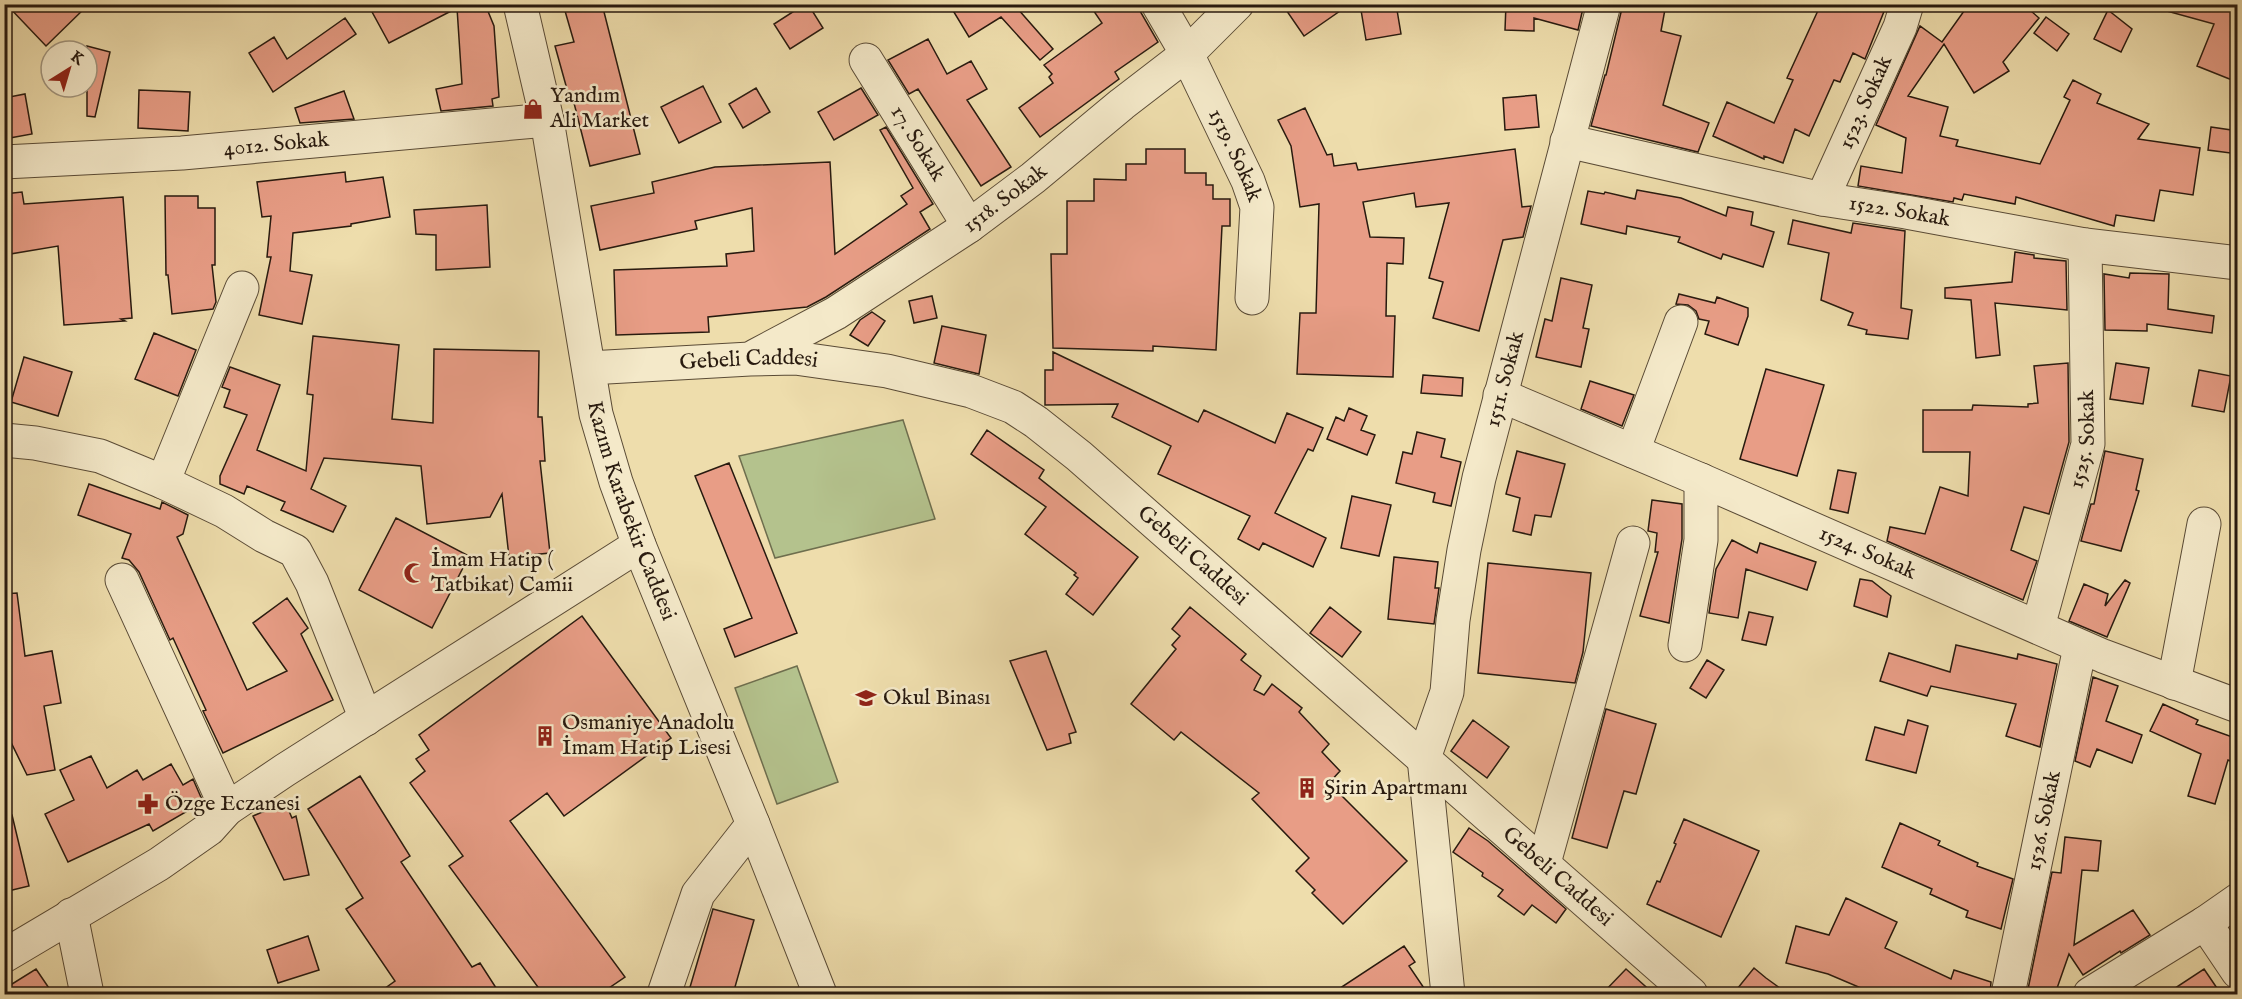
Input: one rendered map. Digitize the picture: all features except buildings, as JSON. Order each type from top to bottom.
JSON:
[{"type":"street","name":"Kazım Karabekir Caddesi","points":[[520,4],[547,120],[596,414],[616,482],[639,545],[820,994]]},
{"type":"street","name":"1519. Sokak","points":[[1158,4],[1187,54],[1248,181],[1257,207],[1252,298]]},
{"type":"street","name":"1518. Sokak","points":[[750,358],[836,313],[969,226],[1033,178],[1122,104],[1187,54],[1237,4]]},
{"type":"street","name":"1511. Sokak","points":[[1424,758],[1446,692],[1453,620],[1479,478],[1604,4]]},
{"type":"street","name":"1523. Sokak","points":[[1822,199],[1900,27],[1907,4]]},
{"type":"street","name":"17. Sokak","points":[[866,60],[969,226]]},
{"type":"street","name":"4012. Sokak","points":[[4,162],[182,153],[547,120]]},
{"type":"street","name":"1522. Sokak","points":[[1567,141],[1822,199],[2085,245],[2238,263]]},
{"type":"street","name":"1525. Sokak","points":[[2038,627],[2088,444],[2085,245]]},
{"type":"street","points":[[163,482],[242,288]]},
{"type":"street","points":[[1633,451],[1681,322]]},
{"type":"street","name":"Gebeli Caddesi","points":[[590,368],[750,358],[795,358],[887,371],[971,391],[1013,407],[1079,456],[1691,994]]},
{"type":"street","name":"1524. Sokak","points":[[1500,395],[1701,480],[2080,646],[2238,706]]},
{"type":"street","points":[[4,440],[35,443],[100,456],[224,511],[264,536],[295,551],[312,583],[366,720]]},
{"type":"street","points":[[1685,645],[1701,540],[1701,480]]},
{"type":"street","points":[[2174,683],[2204,524]]},
{"type":"street","points":[[1544,863],[1633,543]]},
{"type":"street","points":[[4,956],[159,864],[209,829],[227,809],[285,770],[639,545]]},
{"type":"street","points":[[122,580],[227,809]]},
{"type":"street","name":"1526. Sokak","points":[[2007,994],[2080,646]]},
{"type":"street","points":[[1424,758],[1448,994]]},
{"type":"street","points":[[664,994],[698,894],[753,824]]},
{"type":"street","points":[[2090,994],[2238,900]]},
{"type":"street","points":[[71,915],[87,994]]},
{"type":"street","points":[[2205,923],[2238,972]]},
{"type":"green space","points":[[903,420],[935,519],[775,558],[739,456]]},
{"type":"green space","points":[[797,666],[838,782],[777,804],[735,688]]},
{"type":"place","name":"Yandım Ali Market","points":[[533,109]]},
{"type":"place","name":"İmam Hatip ( Tatbikat) Camii","points":[[414,573]]},
{"type":"place","name":"Okul Binası","points":[[866,698]]},
{"type":"place","name":"Osmaniye Anadolu İmam Hatip Lisesi","points":[[545,736]]},
{"type":"place","name":"Şirin Apartmanı","points":[[1307,788]]},
{"type":"place","name":"Özge Eczanesi","points":[[148,804]]}]
